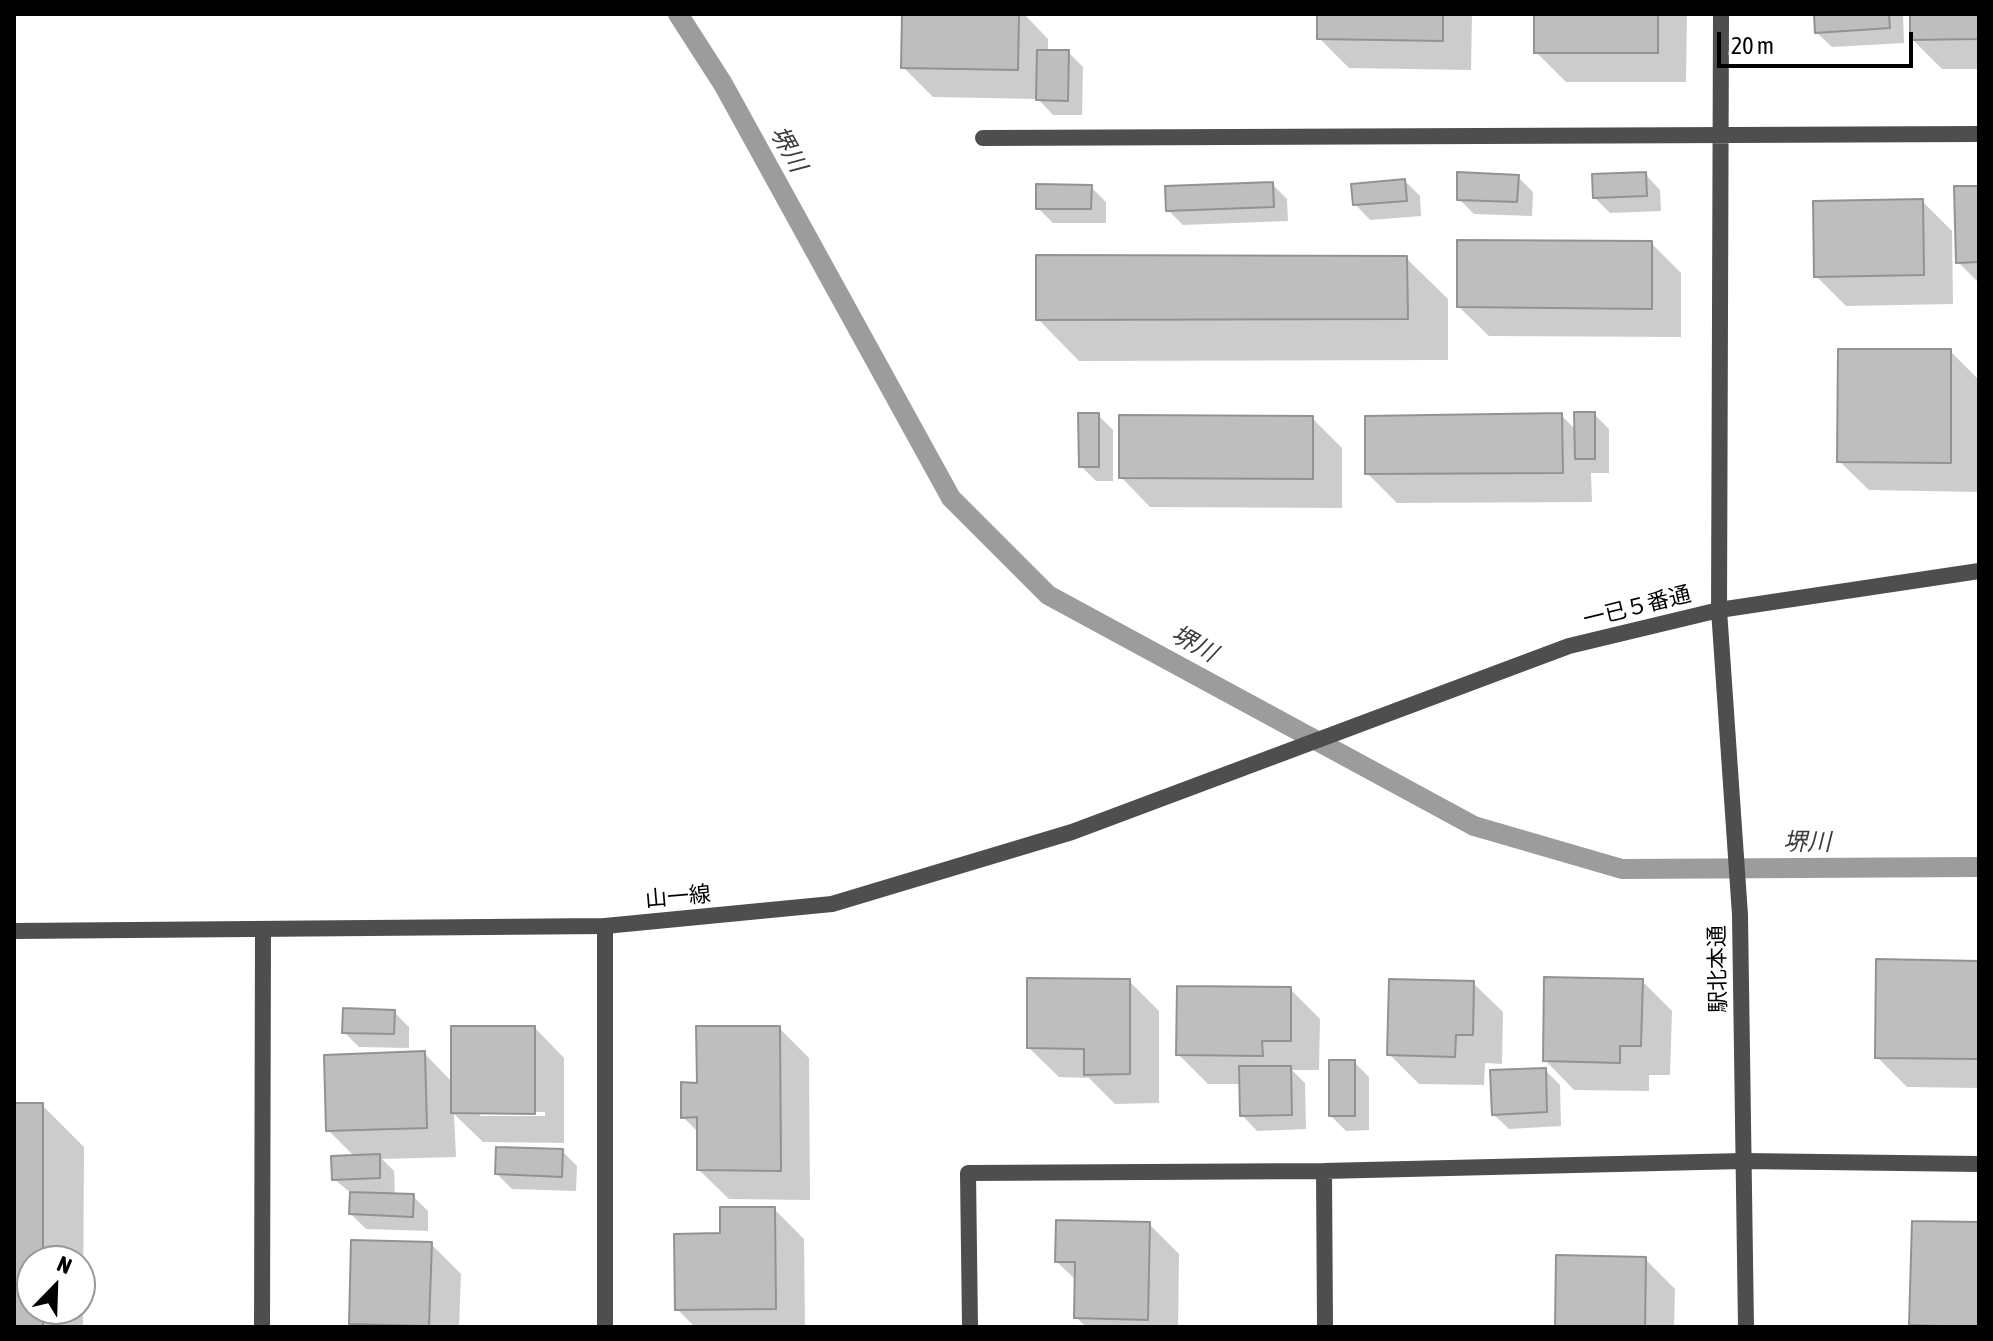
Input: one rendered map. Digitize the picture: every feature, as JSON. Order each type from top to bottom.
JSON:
[{"type":"street","name":"駅北本通","points":[[1721,14],[1718,136],[1719,610],[1735,802],[1740,915],[1746,1327]]},
{"type":"street","points":[[983,138],[1979,134]]},
{"type":"street","name":"一已５番通","points":[[1320,740],[1569,646],[1719,610],[1979,571]]},
{"type":"street","name":"山一線","points":[[14,931],[605,926],[832,904],[1072,832],[1320,740]]},
{"type":"street","points":[[605,926],[605,1327]]},
{"type":"street","points":[[262,1327],[263,929]]},
{"type":"street","points":[[970,1327],[968,1173],[1324,1171],[1743,1161],[1979,1164]]},
{"type":"street","points":[[1324,1171],[1325,1327]]},
{"type":"building","points":[[902,14],[1019,14],[1018,70],[901,68]]},
{"type":"building","points":[[1317,14],[1443,14],[1443,41],[1317,39]]},
{"type":"building","points":[[1534,14],[1658,14],[1658,53],[1534,53]]},
{"type":"building","points":[[1814,14],[1889,14],[1890,28],[1815,33]]},
{"type":"building","points":[[1910,14],[1979,14],[1979,39],[1910,40]]},
{"type":"building","points":[[1037,50],[1069,50],[1068,101],[1036,100]]},
{"type":"building","points":[[1457,172],[1519,175],[1517,202],[1457,200]]},
{"type":"building","points":[[1646,172],[1647,196],[1593,198],[1592,174]]},
{"type":"building","points":[[1405,179],[1407,201],[1353,205],[1351,184]]},
{"type":"building","points":[[1273,182],[1274,207],[1166,211],[1165,186]]},
{"type":"building","points":[[1036,184],[1092,185],[1091,209],[1036,209]]},
{"type":"building","points":[[1954,186],[1979,186],[1979,262],[1956,263]]},
{"type":"building","points":[[1923,199],[1924,275],[1814,277],[1813,201]]},
{"type":"building","points":[[1457,240],[1652,241],[1652,309],[1457,307]]},
{"type":"building","points":[[1036,255],[1407,256],[1408,319],[1036,320]]},
{"type":"building","points":[[1838,349],[1951,349],[1951,463],[1837,462]]},
{"type":"building","points":[[1574,412],[1595,412],[1595,459],[1575,459]]},
{"type":"building","points":[[1078,413],[1099,413],[1099,467],[1079,467]]},
{"type":"building","points":[[1562,413],[1563,473],[1365,474],[1365,416]]},
{"type":"building","points":[[1119,415],[1313,416],[1313,479],[1119,478]]},
{"type":"building","points":[[1876,959],[1979,961],[1979,1059],[1875,1058]]},
{"type":"building","points":[[1544,977],[1643,979],[1641,1046],[1620,1046],[1620,1063],[1543,1061]]},
{"type":"building","points":[[1027,978],[1130,979],[1130,1074],[1084,1075],[1084,1049],[1027,1048]]},
{"type":"building","points":[[1389,979],[1474,981],[1473,1035],[1456,1035],[1455,1057],[1387,1055]]},
{"type":"building","points":[[1177,986],[1291,987],[1291,1041],[1262,1041],[1263,1056],[1176,1055]]},
{"type":"building","points":[[343,1008],[395,1010],[394,1034],[342,1033]]},
{"type":"building","points":[[451,1026],[535,1026],[535,1114],[451,1113]]},
{"type":"building","points":[[696,1026],[780,1026],[781,1171],[697,1170],[697,1117],[681,1118],[681,1082],[697,1083]]},
{"type":"building","points":[[425,1051],[427,1128],[326,1131],[324,1055]]},
{"type":"building","points":[[1329,1060],[1355,1060],[1355,1116],[1329,1116]]},
{"type":"building","points":[[1239,1066],[1291,1066],[1292,1115],[1240,1116]]},
{"type":"building","points":[[1546,1068],[1547,1112],[1492,1115],[1490,1070]]},
{"type":"building","points":[[14,1103],[43,1103],[43,1245],[16,1245],[16,1325],[43,1327],[14,1327]]},
{"type":"building","points":[[496,1147],[563,1149],[562,1177],[495,1174]]},
{"type":"building","points":[[380,1154],[380,1178],[332,1180],[331,1156]]},
{"type":"building","points":[[350,1192],[414,1194],[413,1217],[349,1214]]},
{"type":"building","points":[[720,1207],[775,1207],[776,1309],[675,1310],[674,1234],[720,1233]]},
{"type":"building","points":[[1056,1220],[1150,1222],[1148,1320],[1074,1318],[1075,1262],[1055,1262]]},
{"type":"building","points":[[1912,1221],[1979,1222],[1979,1327],[1909,1325]]},
{"type":"building","points":[[351,1240],[432,1242],[429,1326],[349,1324]]},
{"type":"building","points":[[1556,1255],[1646,1257],[1645,1327],[1555,1327]]},
{"type":"waterway","name":"堺川","points":[[678,14],[723,84],[951,498],[1048,595],[1474,826],[1622,869],[1979,867]]}]
